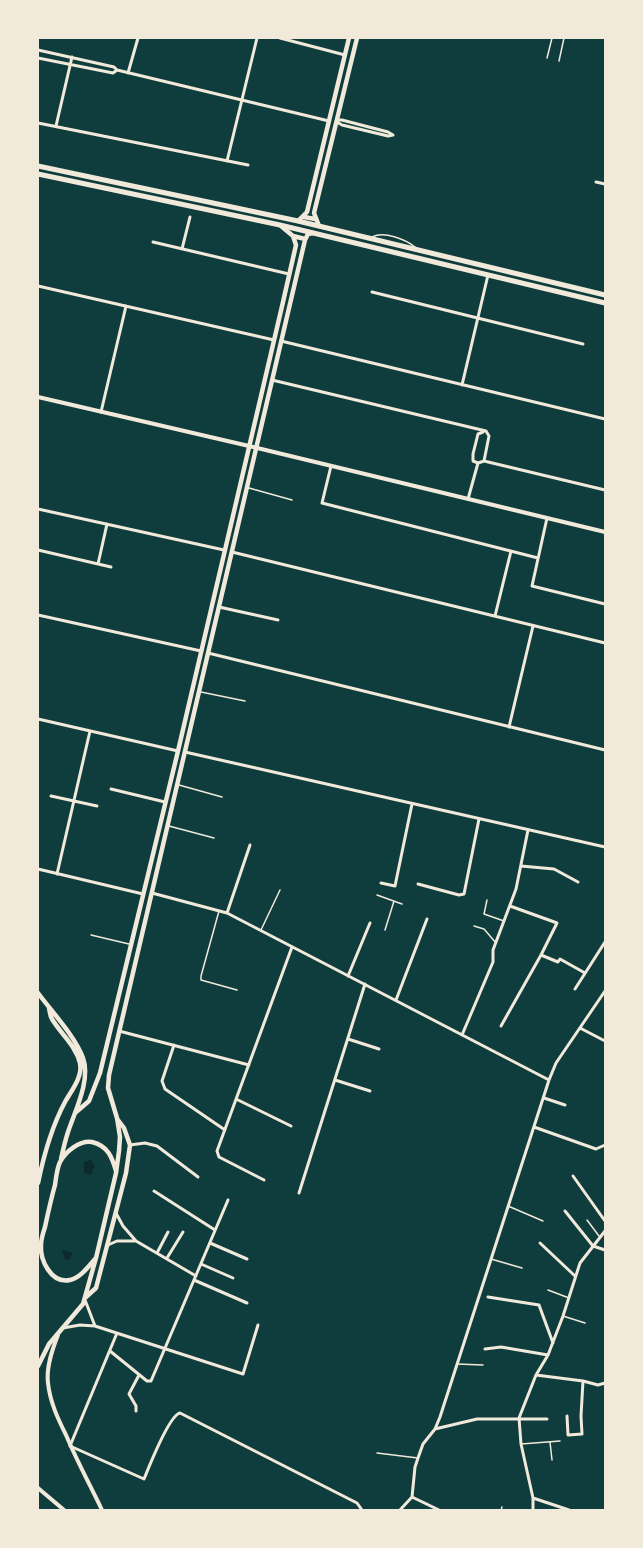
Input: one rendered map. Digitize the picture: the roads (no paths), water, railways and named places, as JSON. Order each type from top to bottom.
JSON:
[{"type":"main road","points":[[298,221],[304,217],[307,212],[349,38]]},
{"type":"main road","points":[[319,226],[315,219],[314,213],[357,38]]},
{"type":"main road","points":[[38,166],[298,221],[605,295]]},
{"type":"main road","points":[[38,174],[280,225],[605,303]]},
{"type":"main road","points":[[304,217],[315,219]]},
{"type":"main road","points":[[280,225],[293,236],[306,239]]},
{"type":"main road","points":[[38,1366],[45,1351],[75,1315],[85,1298],[96,1258],[116,1173],[120,1137],[117,1118],[109,1093],[108,1082],[290,304],[306,239],[308,234],[315,233]]},
{"type":"main road","points":[[75,1113],[89,1101],[100,1073],[178,751],[290,274],[296,245],[293,236]]},
{"type":"main road","points":[[283,302],[290,304]]},
{"type":"main road","points":[[154,849],[162,851]]},
{"type":"main road","points":[[38,993],[76,1043],[83,1059],[86,1072],[75,1113],[67,1134],[38,1251]]},
{"type":"main road","points":[[38,1183],[46,1145],[54,1123],[76,1084],[80,1073],[80,1063],[72,1045],[52,1019],[49,1008]]},
{"type":"main road","points":[[85,1298],[96,1288],[126,1173],[130,1145],[124,1128],[117,1118]]},
{"type":"main road","points":[[60,1162],[75,1146],[84,1142],[94,1142],[104,1147],[108,1151],[116,1173]]},
{"type":"main road","points":[[40,1246],[49,1272],[57,1279],[69,1280],[75,1278],[96,1258]]},
{"type":"street","points":[[128,73],[138,38]]},
{"type":"street","points":[[227,161],[257,38]]},
{"type":"street","points":[[280,38],[345,55]]},
{"type":"street","points":[[38,50],[114,67],[117,70],[128,73],[329,121]]},
{"type":"street","points":[[38,58],[113,74],[117,70]]},
{"type":"street","points":[[56,126],[72,58]]},
{"type":"street","points":[[342,120],[388,132],[393,135],[388,136],[342,125],[337,121],[342,120]]},
{"type":"street","points":[[38,123],[248,166]]},
{"type":"street","points":[[596,182],[605,184]]},
{"type":"street","points":[[182,249],[190,217]]},
{"type":"street","points":[[153,242],[290,274]]},
{"type":"street","points":[[462,385],[488,275]]},
{"type":"street","points":[[38,286],[274,340]]},
{"type":"street","points":[[372,292],[583,344]]},
{"type":"street","points":[[101,412],[126,306]]},
{"type":"street","points":[[281,341],[605,419]]},
{"type":"street","points":[[272,380],[486,431],[490,436],[484,462]]},
{"type":"street","points":[[38,398],[249,446],[605,532]]},
{"type":"street","points":[[486,431],[478,434],[474,447],[474,461],[478,463],[484,462],[605,490]]},
{"type":"street","points":[[468,499],[478,463]]},
{"type":"street","points":[[331,466],[322,503],[538,558]]},
{"type":"street","points":[[38,509],[224,550]]},
{"type":"street","points":[[547,518],[532,586],[605,604]]},
{"type":"street","points":[[98,564],[107,524]]},
{"type":"street","points":[[38,550],[110,567]]},
{"type":"street","points":[[495,616],[511,551]]},
{"type":"street","points":[[232,552],[605,643]]},
{"type":"street","points":[[219,607],[278,620]]},
{"type":"street","points":[[38,615],[201,651]]},
{"type":"street","points":[[509,727],[533,626]]},
{"type":"street","points":[[208,653],[605,750]]},
{"type":"street","points":[[38,719],[178,751]]},
{"type":"street","points":[[57,874],[90,731]]},
{"type":"street","points":[[185,752],[605,847]]},
{"type":"street","points":[[111,789],[165,802]]},
{"type":"street","points":[[51,796],[97,806]]},
{"type":"street","points":[[381,883],[395,886],[412,804]]},
{"type":"street","points":[[418,884],[459,895],[464,894],[479,819]]},
{"type":"street","points":[[462,1035],[493,962],[493,950],[516,889],[528,830]]},
{"type":"street","points":[[227,913],[250,845]]},
{"type":"street","points":[[521,866],[554,869],[578,882]]},
{"type":"street","points":[[38,869],[143,894]]},
{"type":"street","points":[[152,893],[227,913],[549,1080]]},
{"type":"street","points":[[501,1026],[541,955],[556,923],[510,906]]},
{"type":"street","points":[[396,1000],[427,919]]},
{"type":"street","points":[[348,976],[370,923]]},
{"type":"street","points":[[575,989],[605,942]]},
{"type":"street","points":[[264,1180],[219,1157],[217,1150],[292,947]]},
{"type":"street","points":[[541,955],[558,962],[560,959],[585,973]]},
{"type":"street","points":[[299,1193],[365,984]]},
{"type":"street","points":[[400,1510],[412,1497],[415,1467],[423,1444],[435,1429],[549,1080],[556,1063],[605,991]]},
{"type":"street","points":[[580,1028],[605,1041]]},
{"type":"street","points":[[119,1031],[249,1065]]},
{"type":"street","points":[[348,1039],[379,1049]]},
{"type":"street","points":[[174,1045],[162,1085],[165,1089],[225,1130]]},
{"type":"street","points":[[335,1080],[370,1091]]},
{"type":"street","points":[[544,1098],[565,1105]]},
{"type":"street","points":[[236,1099],[291,1126]]},
{"type":"street","points":[[534,1127],[596,1149],[605,1145]]},
{"type":"street","points":[[130,1145],[145,1143],[157,1146],[198,1177]]},
{"type":"street","points":[[573,1176],[605,1221]]},
{"type":"street","points":[[154,1192],[215,1230]]},
{"type":"street","points":[[110,1351],[147,1381],[152,1381],[228,1200]]},
{"type":"street","points":[[565,1211],[592,1246],[605,1250]]},
{"type":"street","points":[[116,1213],[122,1226],[136,1241],[196,1276]]},
{"type":"street","points":[[533,1510],[533,1498],[521,1444],[519,1418],[536,1375],[548,1355],[553,1343],[580,1263],[605,1231]]},
{"type":"street","points":[[157,1253],[168,1232]]},
{"type":"street","points":[[166,1258],[183,1232]]},
{"type":"street","points":[[108,1245],[117,1241],[136,1241]]},
{"type":"street","points":[[210,1242],[247,1259]]},
{"type":"street","points":[[540,1243],[575,1276]]},
{"type":"street","points":[[201,1264],[233,1278]]},
{"type":"street","points":[[194,1280],[247,1303]]},
{"type":"street","points":[[488,1297],[539,1305],[553,1343]]},
{"type":"street","points":[[85,1298],[95,1326]]},
{"type":"street","points":[[63,1328],[80,1325],[95,1326],[243,1374],[258,1325]]},
{"type":"street","points":[[70,1446],[117,1333]]},
{"type":"street","points":[[58,1334],[50,1360],[48,1383],[55,1412],[102,1510]]},
{"type":"street","points":[[485,1349],[501,1346],[548,1355]]},
{"type":"street","points":[[136,1411],[136,1406],[129,1394],[139,1375]]},
{"type":"street","points":[[536,1375],[583,1381],[598,1385],[605,1383]]},
{"type":"street","points":[[567,1416],[568,1435],[582,1434],[581,1416],[583,1381]]},
{"type":"street","points":[[70,1446],[144,1479],[173,1417],[180,1413],[357,1503],[362,1510]]},
{"type":"street","points":[[435,1429],[477,1419],[547,1419]]},
{"type":"street","points":[[38,1488],[64,1510]]},
{"type":"street","points":[[412,1497],[439,1510]]},
{"type":"street","points":[[533,1498],[569,1510]]},
{"type":"lane","points":[[547,58],[552,38]]},
{"type":"lane","points":[[559,61],[564,38]]},
{"type":"lane","points":[[247,487],[292,500]]},
{"type":"lane","points":[[199,692],[245,701]]},
{"type":"lane","points":[[177,784],[222,797]]},
{"type":"lane","points":[[167,826],[214,838]]},
{"type":"lane","points":[[260,930],[280,890]]},
{"type":"lane","points":[[377,895],[402,904]]},
{"type":"lane","points":[[487,900],[484,914],[504,921]]},
{"type":"lane","points":[[384,930],[394,901]]},
{"type":"lane","points":[[219,911],[201,976],[202,980],[236,990]]},
{"type":"lane","points":[[474,926],[484,929],[496,943]]},
{"type":"lane","points":[[91,935],[131,945]]},
{"type":"lane","points":[[508,1206],[543,1221]]},
{"type":"lane","points":[[587,1220],[600,1236]]},
{"type":"lane","points":[[491,1259],[522,1268]]},
{"type":"lane","points":[[548,1290],[569,1298]]},
{"type":"lane","points":[[563,1316],[585,1323]]},
{"type":"lane","points":[[457,1364],[483,1365]]},
{"type":"lane","points":[[521,1444],[560,1441]]},
{"type":"lane","points":[[550,1442],[552,1460]]},
{"type":"lane","points":[[377,1453],[418,1458]]},
{"type":"water","points":[[90,1159],[95,1165],[91,1175],[84,1173],[84,1161],[87,1162]]},
{"type":"water","points":[[63,1250],[73,1253],[69,1260],[64,1259],[64,1254],[62,1254]]}]
